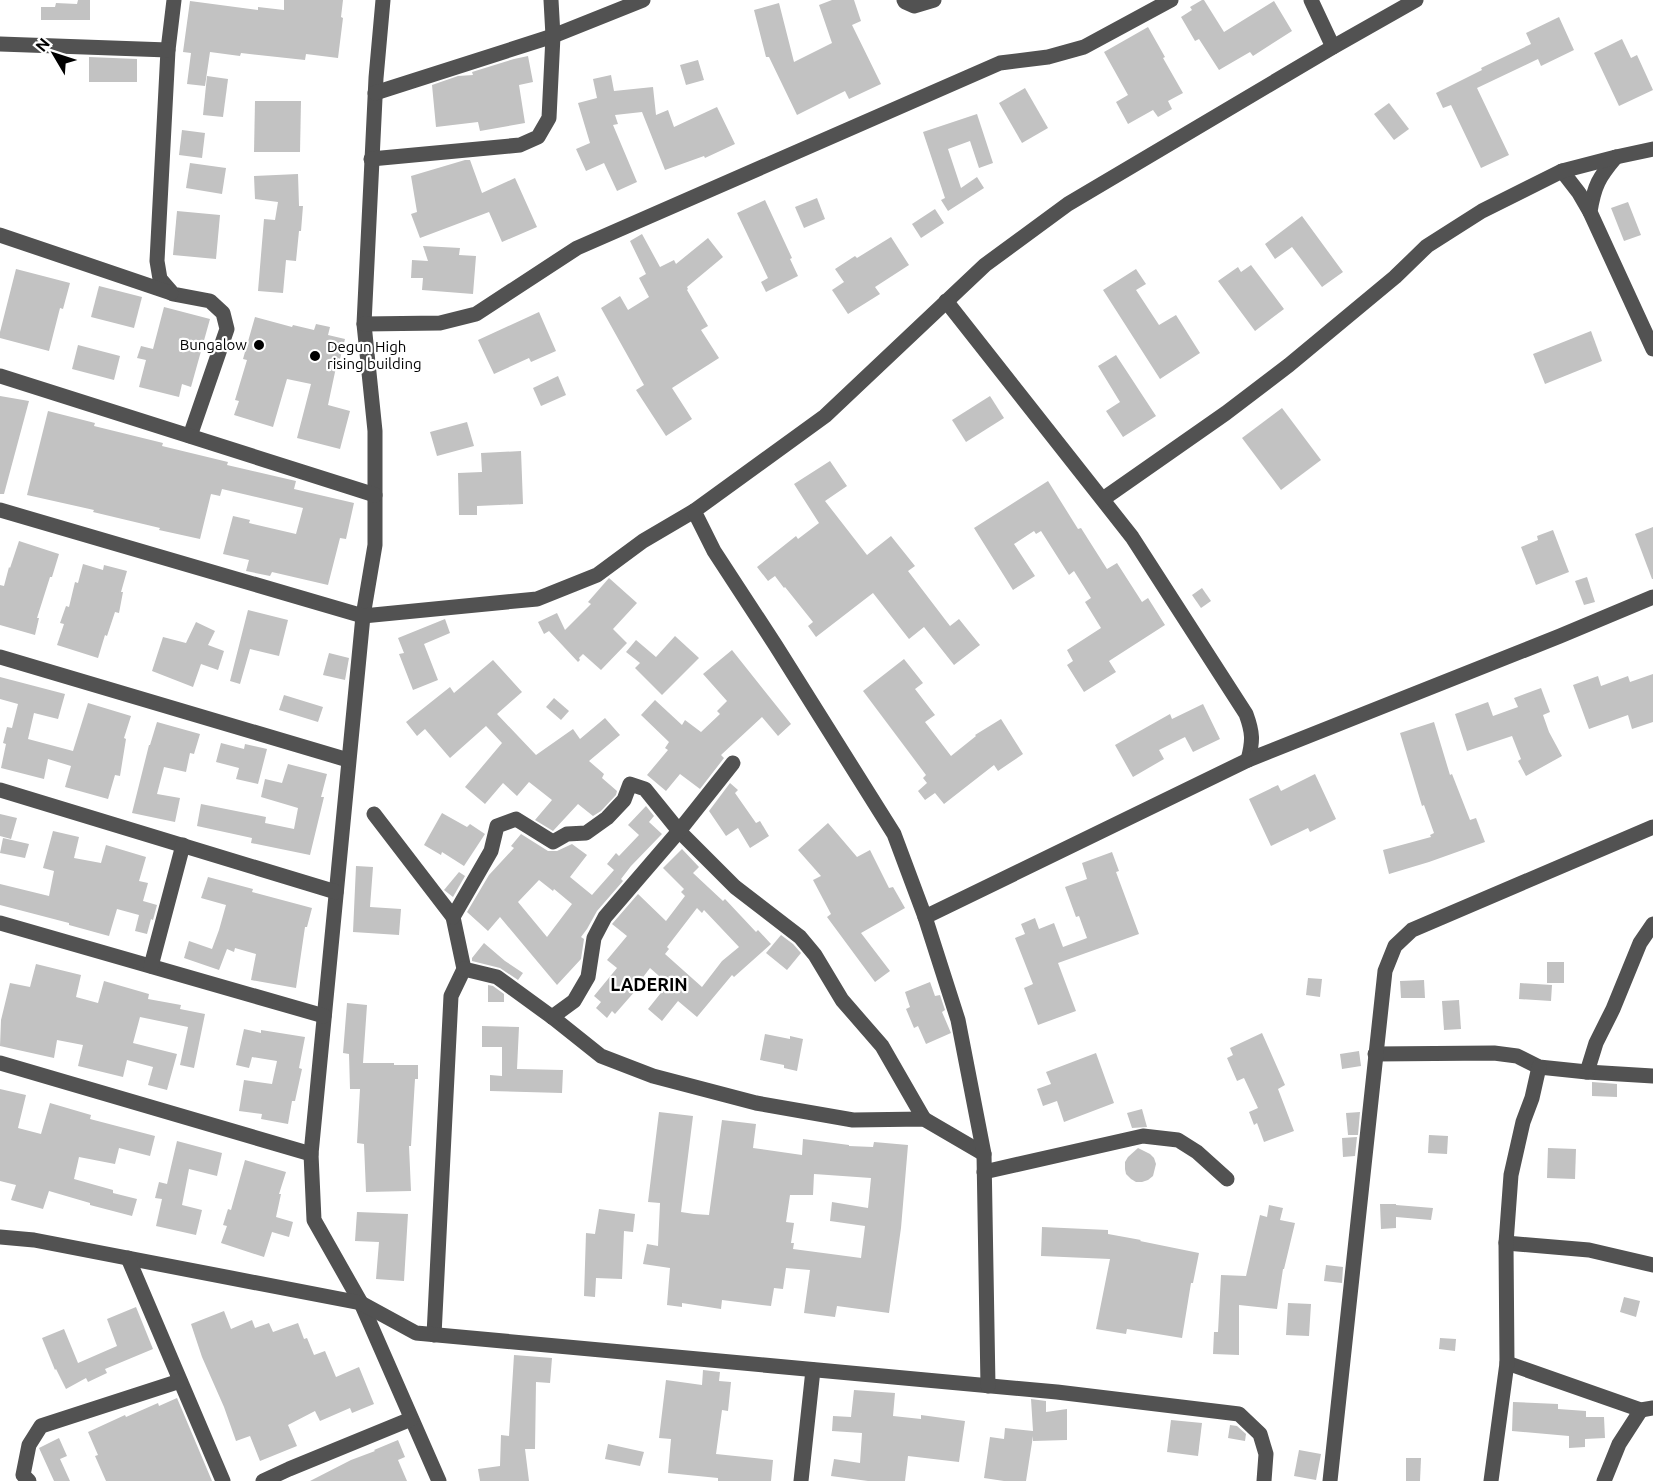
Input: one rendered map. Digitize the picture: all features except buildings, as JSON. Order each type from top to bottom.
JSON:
[{"type":"street","points":[[173,294],[160,279],[157,261],[168,50],[174,0]]},
{"type":"street","points":[[383,0],[371,159],[364,324],[375,431],[375,545],[363,616],[311,1154],[314,1220],[361,1303],[439,1481]]},
{"type":"street","points":[[371,159],[519,146],[538,137],[549,118],[553,36],[551,0]]},
{"type":"street","points":[[375,93],[553,36],[643,0]]},
{"type":"street","points":[[904,0],[914,6],[934,0]]},
{"type":"street","points":[[364,324],[440,323],[476,314],[577,248],[1000,63],[1048,57],[1084,47],[1171,0]]},
{"type":"street","points":[[1311,0],[1333,46]]},
{"type":"street","points":[[0,510],[363,616],[537,599],[597,575],[643,541],[694,511],[825,416],[985,265],[1068,204],[1333,46],[1416,0]]},
{"type":"street","points":[[0,45],[168,50]]},
{"type":"street","points":[[1103,500],[1289,365],[1395,277],[1428,246],[1482,212],[1562,171],[1653,149]]},
{"type":"street","points":[[1590,212],[1593,193],[1601,174],[1616,157]]},
{"type":"street","points":[[1562,171],[1590,212],[1653,349]]},
{"type":"street","points":[[0,235],[173,294],[210,301],[224,313],[227,329],[190,436]]},
{"type":"street","points":[[946,301],[1132,537],[1246,714],[1252,730],[1253,744],[1248,760]]},
{"type":"street","points":[[0,376],[375,495]]},
{"type":"street","points":[[694,511],[714,551],[894,834],[925,917],[958,1020],[984,1154],[988,1386]]},
{"type":"street","points":[[925,917],[1248,760],[1653,597]]},
{"type":"street","points":[[0,657],[348,760]]},
{"type":"street","points":[[552,1017],[574,1001],[588,977],[594,938],[605,917],[679,831],[733,763]]},
{"type":"street","points":[[453,916],[490,851],[497,826],[516,819],[554,842],[567,834],[586,833],[607,818],[624,800],[630,783],[645,789],[679,831],[735,887],[800,937],[815,955],[842,1000],[882,1046],[924,1119],[984,1154]]},
{"type":"street","points":[[0,790],[336,892]]},
{"type":"street","points":[[374,814],[453,916],[464,969],[451,996],[434,1335]]},
{"type":"street","points":[[1330,1481],[1385,971],[1395,946],[1412,930],[1653,827]]},
{"type":"street","points":[[151,966],[183,845]]},
{"type":"street","points":[[0,922],[324,1016]]},
{"type":"street","points":[[1587,1072],[1596,1043],[1613,1009],[1640,943],[1653,924]]},
{"type":"street","points":[[464,969],[497,977],[601,1056],[653,1076],[756,1103],[853,1120],[924,1119]]},
{"type":"street","points":[[1375,1054],[1494,1053],[1517,1056],[1539,1067],[1653,1076]]},
{"type":"street","points":[[0,1063],[311,1154]]},
{"type":"street","points":[[1491,1481],[1507,1363],[1506,1243],[1511,1175],[1539,1067]]},
{"type":"street","points":[[984,1172],[1143,1136],[1178,1140],[1197,1152],[1227,1179]]},
{"type":"street","points":[[0,1237],[34,1240],[361,1303],[416,1333],[1057,1392],[1239,1414],[1260,1434],[1266,1454],[1264,1481]]},
{"type":"street","points":[[1506,1243],[1589,1250],[1653,1265]]},
{"type":"street","points":[[128,1258],[223,1481]]},
{"type":"street","points":[[1507,1363],[1647,1409],[1619,1444],[1604,1481]]},
{"type":"street","points":[[801,1481],[813,1370]]},
{"type":"street","points":[[29,1481],[23,1475],[29,1445],[41,1426],[180,1381]]},
{"type":"street","points":[[273,1479],[290,1468],[411,1419]]},
{"type":"place","name":"Bungalow","points":[[259,345]]},
{"type":"place","name":"Degun High rising building","points":[[315,356]]},
{"type":"district","name":"LADERIN","points":[[649,985]]}]
